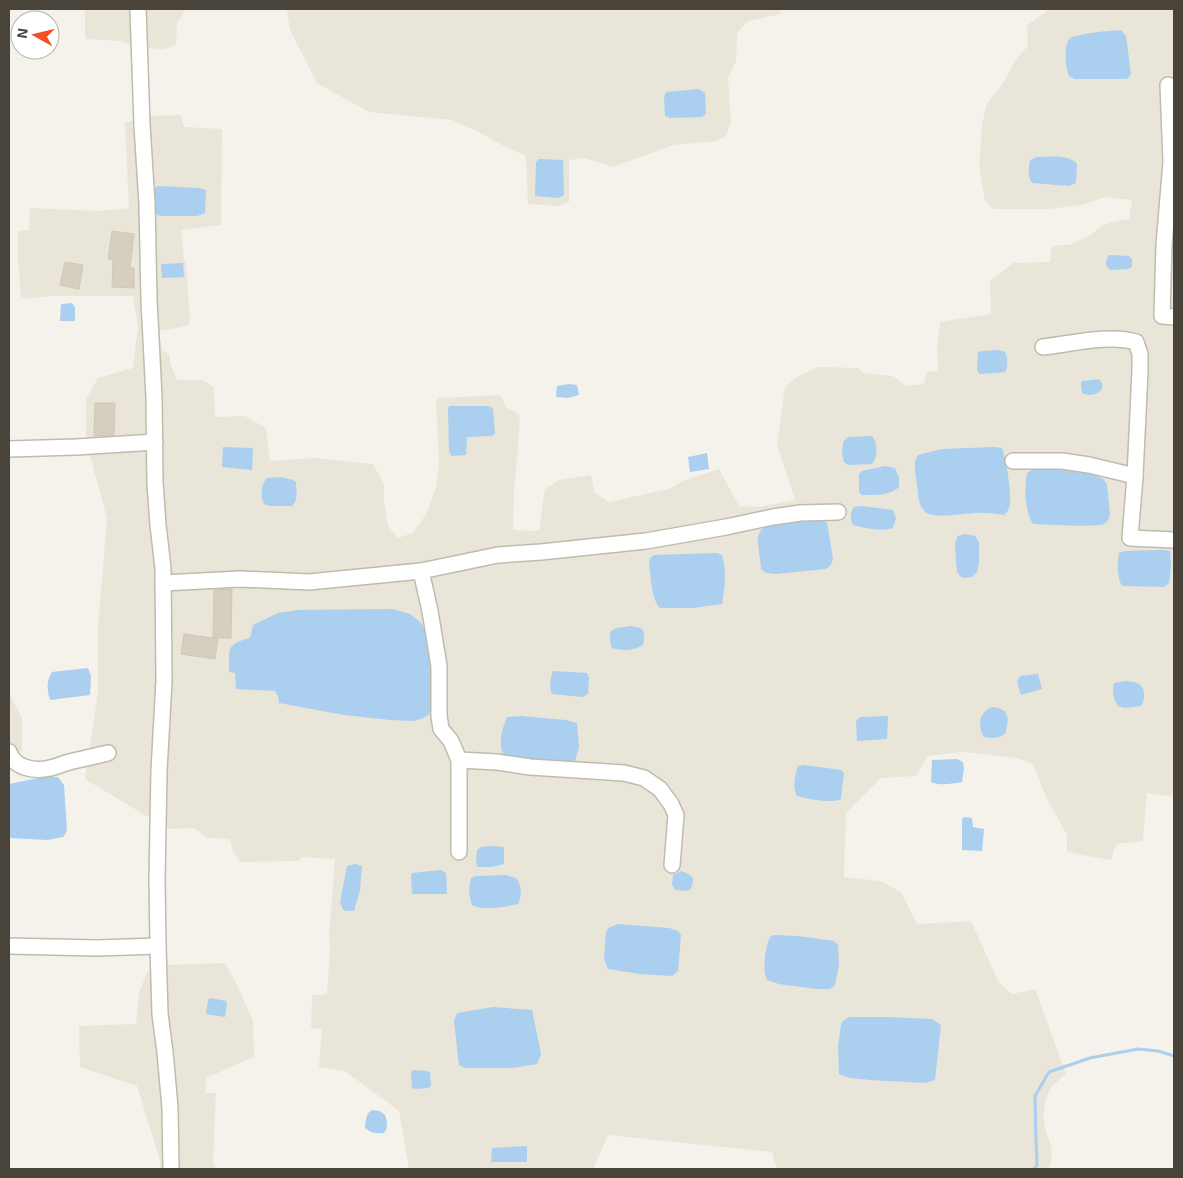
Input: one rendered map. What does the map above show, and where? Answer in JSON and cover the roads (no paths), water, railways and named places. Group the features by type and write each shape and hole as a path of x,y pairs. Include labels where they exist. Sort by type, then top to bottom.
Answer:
{"street":[{"path":"138,9 154,397 155,491 163,568 164,681 157,880 160,1014 170,1108 170,1169"},
{"path":"1168,85 1173,162 1164,245 1162,316 1174,317"},
{"path":"1043,347 1116,339 1136,342 1140,354 1140,371 1130,538 1174,540"},
{"path":"9,449 155,442"},
{"path":"1013,461 1062,461 1090,465 1135,476"},
{"path":"163,583 240,579 309,582 421,570 498,555 646,541 791,514 838,512"},
{"path":"421,570 440,666 439,716 441,728 451,741 459,760 459,852"},
{"path":"9,752 11,758 21,766 40,769 48,769 108,753"},
{"path":"459,760 624,773 644,778 660,789 671,804 676,815 672,865"},
{"path":"9,946 97,948 158,946"}],"water":[{"path":"1121,30 1126,36 1131,74 1127,79 1075,79 1069,76 1066,50 1067,44 1072,37 1095,32"},
{"path":"699,89 705,93 706,114 702,117 670,118 665,116 664,97 666,92"},
{"path":"1037,157 1058,157 1073,161 1077,164 1076,183 1069,186 1032,183 1029,175 1030,160"},
{"path":"539,159 563,160 564,195 559,198 535,196 536,162"},
{"path":"158,186 206,190 205,213 197,216 160,216 156,214 155,188"},
{"path":"1109,255 1129,256 1132,259 1132,267 1110,270 1106,263"},
{"path":"183,263 184,277 162,278 161,264"},
{"path":"72,303 75,307 75,321 60,321 61,304"},
{"path":"999,350 1005,352 1007,357 1005,372 979,374 977,370 978,352"},
{"path":"1099,379 1102,387 1098,393 1090,395 1082,393 1082,381"},
{"path":"577,385 579,395 568,398 556,397 557,386"},
{"path":"449,406 491,407 493,409 495,434 491,436 467,437 466,455 451,456 449,451"},
{"path":"872,436 876,450 872,464 848,465 844,462 842,454 843,442 848,437"},
{"path":"223,447 253,448 252,470 222,467"},
{"path":"1002,448 1008,478 1010,503 1004,515 980,513 937,516 924,511 919,500 915,470 915,462 918,455 942,449"},
{"path":"707,453 709,469 690,472 688,457"},
{"path":"885,466 895,468 899,477 899,487 877,495 862,495 859,492 859,474 862,471"},
{"path":"1052,468 1090,473 1103,479 1107,484 1110,515 1107,522 1102,525 1080,526 1033,524 1028,513 1026,500 1027,473 1032,470"},
{"path":"281,477 296,482 296,501 292,506 270,506 264,504 262,498 263,484 267,478"},
{"path":"862,506 893,510 896,518 893,528 878,530 853,525 851,516 853,509 854,507"},
{"path":"811,519 827,523 833,558 831,565 826,569 776,574 766,573 761,569 758,537 765,527 788,520"},
{"path":"965,534 975,536 979,542 979,564 977,572 972,577 963,578 957,572 955,543 958,536"},
{"path":"1125,551 1170,551 1169,583 1164,587 1122,586 1118,570 1119,553"},
{"path":"717,553 722,555 725,567 725,586 722,604 692,608 660,608 653,593 650,558 654,555"},
{"path":"392,609 410,614 420,622 427,632 431,672 431,706 429,715 413,721 344,715 279,703 275,691 236,689 235,673 229,672 230,649 236,643 250,638 253,625 278,613 298,610"},
{"path":"631,626 643,630 643,645 628,650 612,648 610,640 611,631 616,628"},
{"path":"88,668 91,676 90,695 50,700 48,686 52,672"},
{"path":"553,671 587,673 589,678 588,694 583,697 552,694 550,682"},
{"path":"1038,674 1042,689 1021,695 1017,682 1020,676"},
{"path":"1125,681 1138,683 1142,687 1144,697 1141,706 1125,708 1118,706 1113,694 1114,683"},
{"path":"992,707 1006,712 1008,719 1005,734 987,738 982,733 980,724 984,712"},
{"path":"521,716 566,720 577,723 579,747 575,761 570,763 529,761 505,756 501,742 507,717"},
{"path":"888,716 887,739 857,741 856,721 860,717"},
{"path":"957,759 963,762 962,782 942,784 931,782 932,760"},
{"path":"804,765 841,770 844,773 841,799 826,801 797,796 794,785 796,773 798,766"},
{"path":"43,777 58,777 64,785 67,831 63,837 48,840 9,838 9,784"},
{"path":"964,817 972,818 973,827 984,829 982,851 962,850 962,819"},
{"path":"481,847 504,847 504,864 492,867 477,867 477,850"},
{"path":"355,864 362,866 360,890 354,911 347,911 343,910 340,902 347,866"},
{"path":"441,870 446,873 447,894 412,894 412,873"},
{"path":"681,871 693,878 692,885 688,890 675,889 672,885 673,875"},
{"path":"505,875 516,878 519,884 521,894 518,904 488,908 472,905 469,891 471,878 476,876"},
{"path":"618,924 669,928 678,931 681,935 678,971 672,976 608,969 604,959 606,933 608,928"},
{"path":"774,935 834,941 838,945 839,965 835,985 830,989 816,989 779,984 767,980 764,964 770,937"},
{"path":"210,998 226,1001 225,1017 206,1014"},
{"path":"493,1007 532,1010 541,1054 537,1064 513,1068 465,1068 459,1065 454,1021 457,1013"},
{"path":"849,1017 932,1019 941,1025 935,1080 925,1083 870,1080 850,1078 839,1074 838,1047 841,1024"},
{"path":"412,1070 430,1072 431,1086 428,1088 412,1088"},
{"path":"372,1110 380,1111 385,1115 387,1127 384,1133 374,1133 365,1128 367,1116"},
{"path":"527,1146 527,1162 491,1162 492,1148"}],"waterway":[{"path":"1034,1169 1037,1165 1035,1096 1049,1072 1090,1058 1138,1049 1158,1051 1174,1056"}]}
